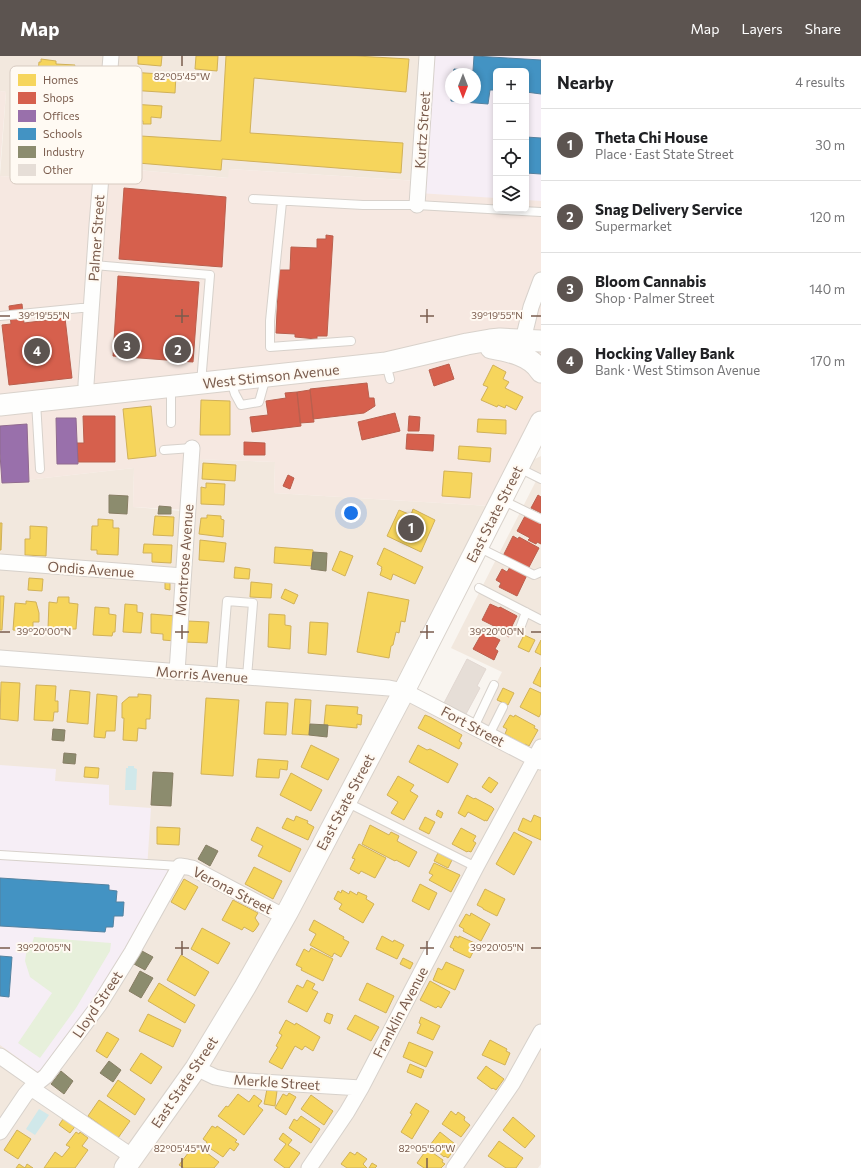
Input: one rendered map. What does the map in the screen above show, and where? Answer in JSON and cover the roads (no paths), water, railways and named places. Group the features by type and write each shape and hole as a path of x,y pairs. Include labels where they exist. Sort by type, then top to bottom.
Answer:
{"main road":[{"name":"West Stimson Avenue","path":"0,405 231,380 388,371 466,344 500,339 532,340"},
{"path":"466,344 500,349 515,353 534,363 541,372"},
{"name":"East State Street","path":"129,1162 196,1068 285,917 404,691 541,422"}],"street":[{"name":"Palmer Street","path":"110,66 111,56"},
{"name":"Kurtz Street","path":"417,205 427,56"},
{"name":"Palmer Street","path":"87,395 91,308 100,184"},
{"path":"532,340 531,307 541,280"},
{"name":"Montrose Avenue","path":"177,672 192,448"},
{"name":"Ondis Avenue","path":"0,562 183,576"},
{"name":"Morris Avenue","path":"0,658 380,687 404,691"},
{"name":"Fort Street","path":"404,691 489,735 539,756"},
{"name":"Franklin Avenue","path":"309,1168 347,1112 476,867 539,756"},
{"name":"Verona Street","path":"180,866 192,868 285,917"},
{"name":"Lloyd Street","path":"0,1132 34,1085 46,1076 99,1005 132,952 180,866"},
{"path":"454,1168 512,1084 541,1032"},
{"path":"0,1056 129,1162"},
{"name":"Merkle Street","path":"196,1068 215,1077 230,1080 360,1088"}],"lane":[{"path":"253,200 363,205 417,205 541,212"},
{"path":"282,202 270,321 270,347 351,341"},
{"path":"94,266 210,275 201,384"},
{"path":"0,316 91,308"},
{"path":"171,386 171,423"},
{"path":"36,401 40,469"},
{"path":"164,450 192,448"},
{"path":"518,467 541,479"},
{"path":"501,500 541,519"},
{"path":"477,547 534,575 541,572"},
{"path":"479,588 541,620"},
{"path":"221,675 227,601 253,603 247,677"},
{"path":"519,631 526,612"},
{"path":"474,727 494,685"},
{"path":"489,735 503,707"},
{"path":"345,801 476,867"},
{"path":"0,855 180,866"}],"water":[{"path":"128,766 134,766 134,768 137,769 136,790 125,790 126,768 128,768"},
{"path":"39,1109 49,1115 35,1135 26,1129"}],"place":[{"name":"Bloom Cannabis","path":"127,346"},
{"name":"Snag Delivery Service","path":"178,350"},
{"name":"Hocking Valley Bank","path":"37,351"},
{"name":"Theta Chi House","path":"411,528"}]}
